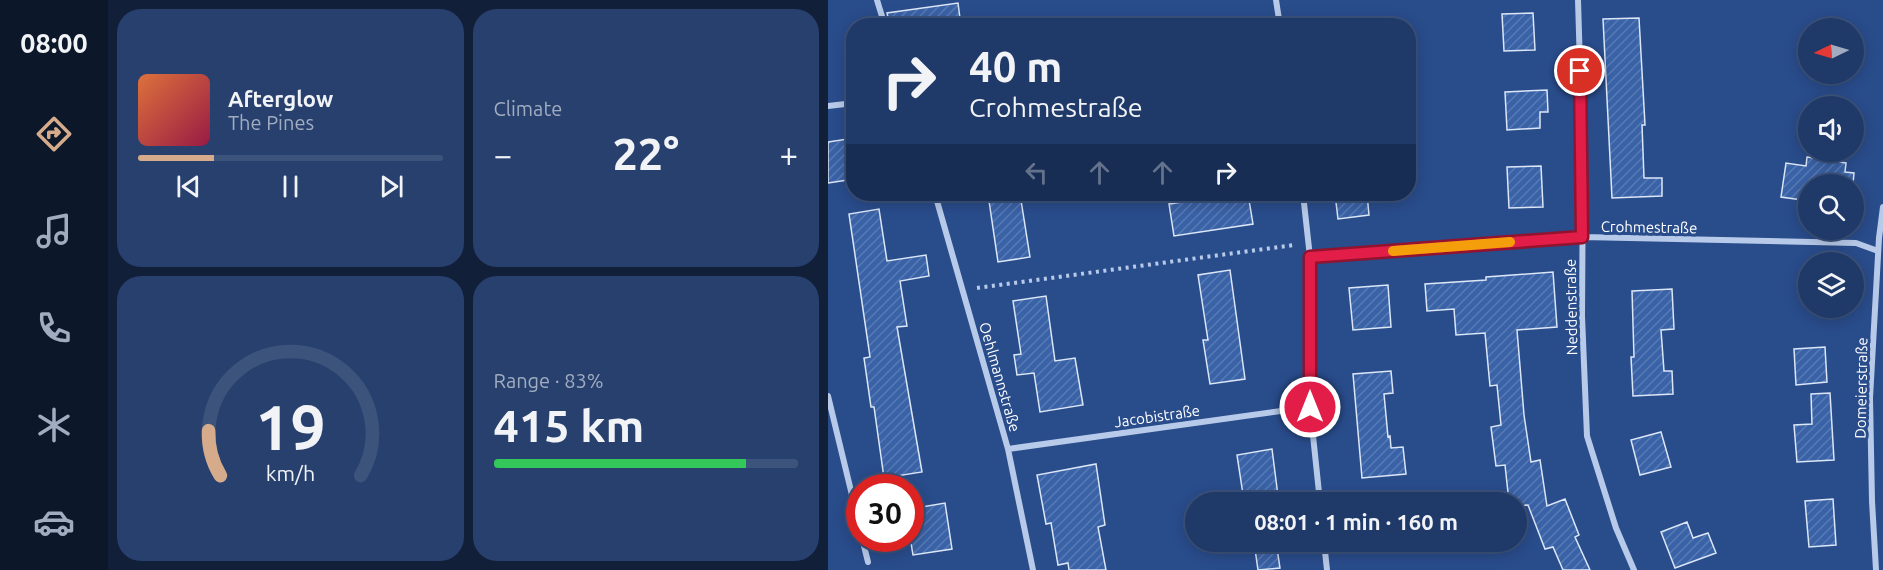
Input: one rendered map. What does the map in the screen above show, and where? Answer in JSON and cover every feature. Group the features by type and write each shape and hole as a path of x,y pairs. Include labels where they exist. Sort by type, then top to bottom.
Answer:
{"street":[{"path":"877,0 883,18"},
{"path":"1276,0 1279,18"},
{"name":"Neddenstraße","path":"1578,0 1583,165 1582,316 1587,436 1616,528 1634,570"},
{"path":"828,106 846,104"},
{"name":"Oehlmannstraße","path":"937,201 1008,449 1033,570"},
{"path":"1304,201 1310,257 1310,407 1319,492"},
{"name":"Domeierstraße","path":"1876,570 1870,398 1878,251 1883,207"},
{"name":"Crohmestraße","path":"1310,257 1582,237 1856,243 1878,251"},
{"path":"828,396 847,474"},
{"name":"Jacobistraße","path":"1008,449 1310,407"},
{"path":"866,552 868,562"},
{"path":"1325,552 1327,570"}],"path":[{"path":"962,290 1309,242"}],"building":[{"path":"958,3 960,18 888,18 887,13"},
{"path":"1533,13 1535,50 1504,51 1502,14"},
{"path":"1639,18 1645,125 1642,125 1644,178 1662,178 1662,196 1612,198 1603,19"},
{"path":"1547,90 1548,112 1540,112 1540,128 1507,130 1505,92"},
{"path":"846,139 846,180 828,183 828,142"},
{"path":"1806,162 1846,163 1845,172 1854,174 1798,174 1798,199 1781,197 1786,163 1806,166"},
{"path":"1541,166 1543,207 1509,208 1507,167"},
{"path":"989,201 1021,201 1030,257 998,262"},
{"path":"1189,201 1249,201 1253,224 1174,236 1169,204"},
{"path":"1336,201 1368,201 1369,215 1338,219"},
{"path":"879,209 887,261 926,255 929,276 900,281 907,326 897,327 922,472 883,474 864,358 870,357 849,214"},
{"path":"1230,270 1245,379 1210,384 1203,340 1208,340 1198,275"},
{"path":"1553,272 1557,327 1517,330 1524,415 1531,462 1540,460 1547,506 1565,499 1579,535 1575,537 1590,570 1563,570 1553,547 1545,549 1527,505 1527,492 1508,492 1505,465 1496,466 1491,427 1501,425 1497,385 1490,386 1485,333 1456,335 1454,309 1427,311 1425,284 1486,280 1486,277"},
{"path":"1388,285 1391,327 1353,330 1349,288"},
{"path":"1672,289 1674,329 1661,330 1664,371 1672,371 1673,394 1633,396 1632,291"},
{"path":"1046,296 1055,361 1075,358 1083,405 1040,412 1034,373 1017,375 1014,355 1021,354 1013,301"},
{"path":"1825,347 1827,382 1796,385 1794,349"},
{"path":"1391,371 1393,393 1384,394 1388,437 1390,436 1391,448 1403,447 1406,474 1362,478 1353,374"},
{"path":"1830,393 1834,460 1797,462 1794,425 1812,424 1811,394"},
{"path":"1661,432 1671,467 1640,475 1631,440"},
{"path":"1272,449 1277,492 1243,492 1237,455"},
{"path":"1096,464 1105,525 1098,527 1106,570 1069,570 1068,563 1058,565 1051,523 1046,524 1037,475"},
{"path":"1833,499 1836,545 1809,547 1805,501"},
{"path":"945,503 952,549 913,555 912,552 924,552 924,507"},
{"path":"1687,522 1693,538 1708,533 1716,553 1675,568 1661,532"},
{"path":"1255,552 1278,552 1280,568 1258,570"}],"slow traffic":[{"path":"1393,251 1510,242"}],"route":[{"path":"1310,407 1310,257 1582,237 1583,165 1580,71"}]}
